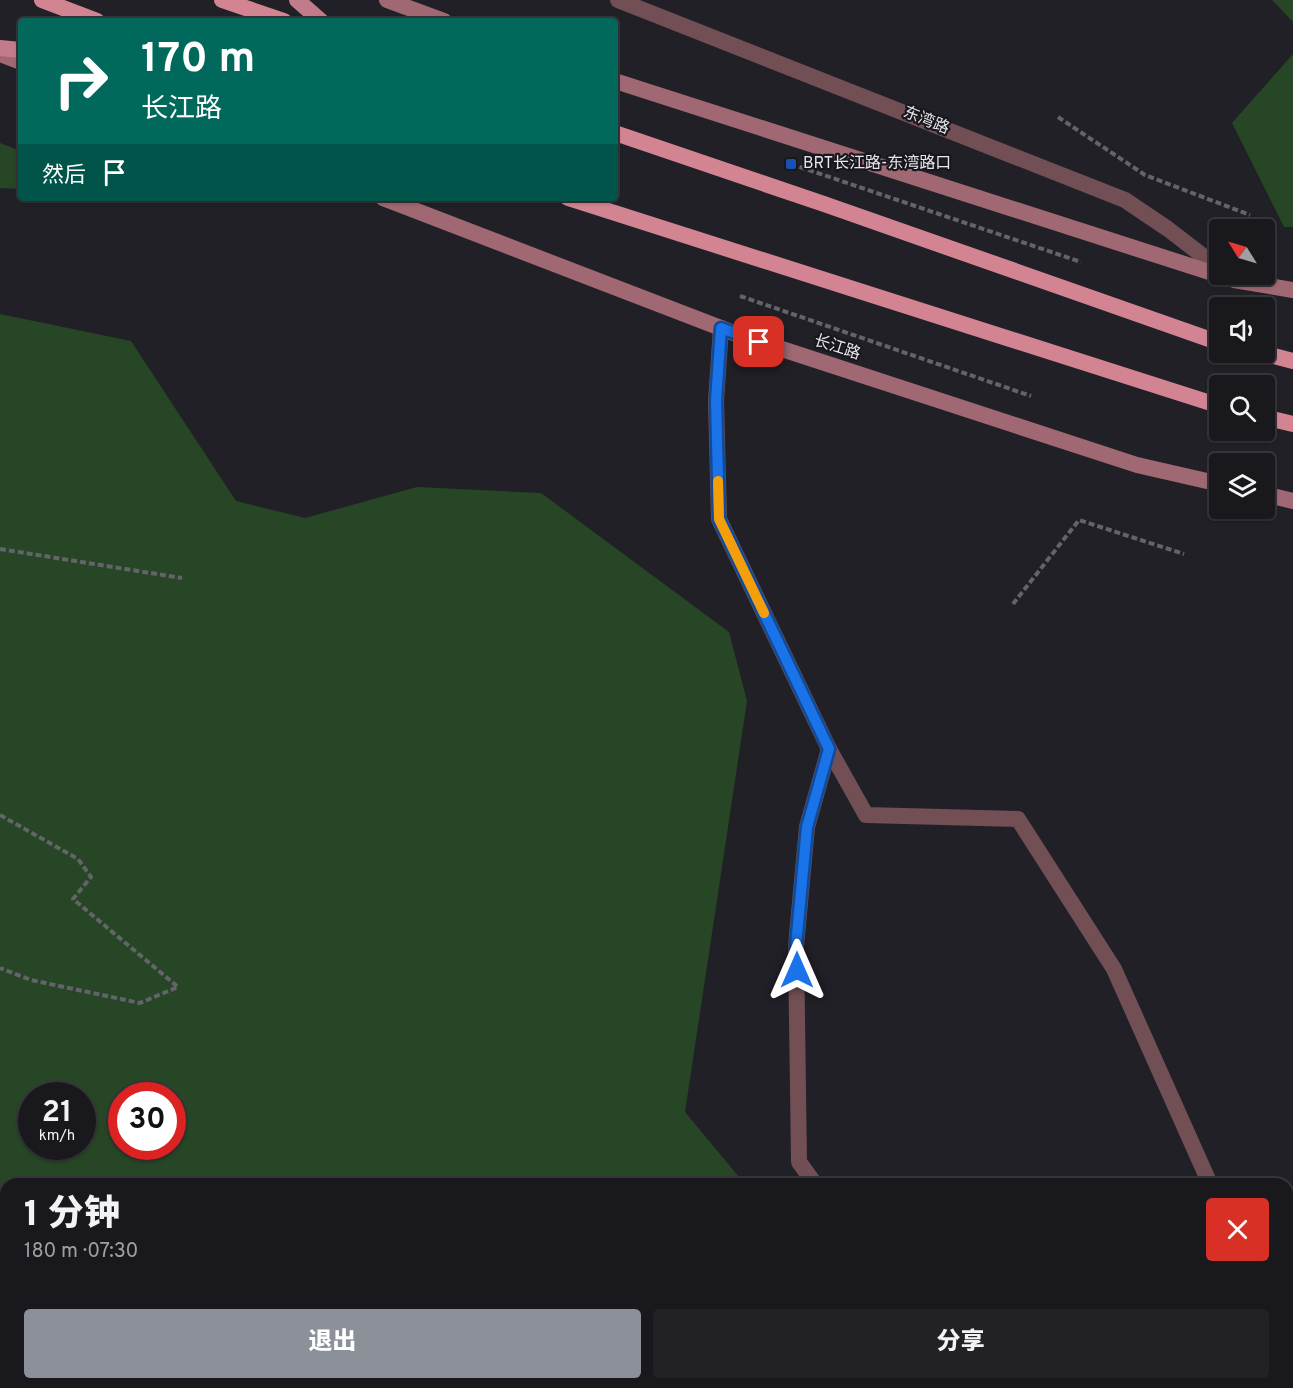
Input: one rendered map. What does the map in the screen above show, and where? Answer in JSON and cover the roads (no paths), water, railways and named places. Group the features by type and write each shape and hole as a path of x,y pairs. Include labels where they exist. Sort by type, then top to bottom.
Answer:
{"highway":[{"path":"42,0 89,18"},
{"path":"222,0 275,18"},
{"path":"618,135 824,204 1209,339"},
{"path":"577,201 1209,402"},
{"path":"1275,356 1293,361"},
{"path":"1275,420 1293,424"}],"main road":[{"path":"297,0 318,18"},
{"path":"387,0 436,18"},
{"path":"0,48 18,50"},
{"path":"0,54 18,61"},
{"path":"618,82 1209,270"},
{"name":"长江路","path":"391,201 750,339 1137,465 1209,481"},
{"path":"1269,285 1293,290"},
{"path":"1275,497 1293,501"}],"street":[{"name":"东湾路","path":"618,0 1125,200 1209,261"},
{"path":"721,328 716,401 719,519 829,749 867,815 1018,819 1114,969 1207,1178"},
{"path":"811,1178 799,1162 796,946 807,827 829,749"}],"place":[{"name":"BRT长江路-东湾路口","path":"791,164"}]}
